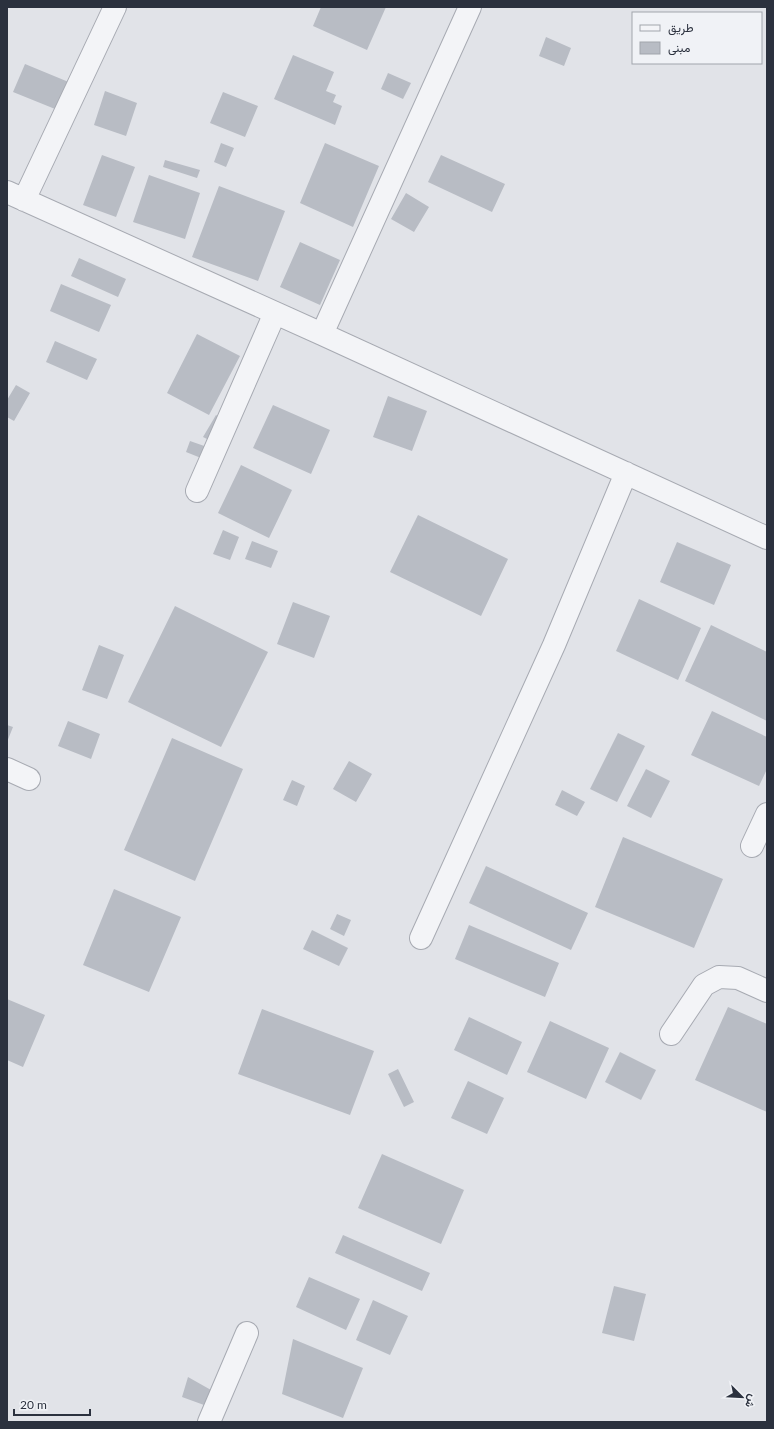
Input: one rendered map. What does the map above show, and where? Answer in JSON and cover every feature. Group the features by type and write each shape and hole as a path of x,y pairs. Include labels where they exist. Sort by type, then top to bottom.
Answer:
{"street":[{"path":"115,7 16,196 275,312 767,538"},
{"path":"322,334 470,7"},
{"path":"197,492 275,312"},
{"path":"421,938 554,645 626,473"},
{"path":"7,769 29,779"},
{"path":"752,846 767,814"},
{"path":"671,1034 704,985 719,977 738,978 767,991"},
{"path":"209,1422 247,1333"}],"building":[{"path":"321,7 386,7 367,50 313,26"},
{"path":"546,37 571,48 564,66 539,56"},
{"path":"293,55 334,72 326,91 336,95 333,102 342,106 335,125 274,99"},
{"path":"25,64 71,83 60,111 13,92"},
{"path":"388,73 411,83 403,99 381,89"},
{"path":"105,91 137,103 126,136 94,125"},
{"path":"223,92 258,106 245,137 210,123"},
{"path":"221,143 234,148 226,167 214,162"},
{"path":"325,143 379,166 353,227 300,203"},
{"path":"102,155 135,167 116,217 83,205"},
{"path":"441,155 505,184 492,212 428,182"},
{"path":"165,160 200,170 197,178 163,167"},
{"path":"149,175 200,193 185,239 133,222"},
{"path":"219,186 285,211 258,281 192,257"},
{"path":"406,193 429,207 414,232 391,219"},
{"path":"300,242 340,260 320,305 280,287"},
{"path":"79,258 126,279 118,297 71,276"},
{"path":"61,284 111,305 99,332 50,311"},
{"path":"197,334 240,356 209,415 167,393"},
{"path":"55,341 97,359 87,380 46,362"},
{"path":"16,385 30,393 14,421 7,417 7,400"},
{"path":"388,396 427,411 412,451 373,437"},
{"path":"273,405 330,430 311,474 253,448"},
{"path":"216,415 224,420 211,441 203,437"},
{"path":"190,441 210,448 206,460 186,452"},
{"path":"241,465 292,490 269,538 218,513"},
{"path":"418,515 508,559 481,616 390,572"},
{"path":"223,530 239,537 230,560 213,554"},
{"path":"252,541 278,551 271,568 245,559"},
{"path":"677,542 731,565 714,605 660,582"},
{"path":"639,599 701,628 678,680 616,651"},
{"path":"293,602 330,616 314,658 277,644"},
{"path":"175,606 268,652 221,747 128,702"},
{"path":"711,625 767,652 767,721 685,681"},
{"path":"99,645 124,655 107,699 82,690"},
{"path":"712,711 767,737 767,769 759,786 691,755"},
{"path":"68,721 100,734 91,759 58,746"},
{"path":"7,725 13,727 7,742"},
{"path":"618,733 645,746 617,802 590,789"},
{"path":"172,738 243,769 195,881 124,850"},
{"path":"349,761 372,774 356,802 333,789"},
{"path":"646,769 670,781 651,818 627,806"},
{"path":"292,780 305,786 297,806 283,800"},
{"path":"562,790 585,802 577,816 555,805"},
{"path":"623,837 723,879 694,948 595,907"},
{"path":"486,866 588,913 571,950 469,903"},
{"path":"114,889 181,917 149,992 83,965"},
{"path":"337,914 351,920 344,936 330,929"},
{"path":"469,925 559,963 545,997 455,959"},
{"path":"312,930 348,948 339,966 303,949"},
{"path":"7,999 45,1015 23,1067 7,1060"},
{"path":"728,1007 767,1024 767,1112 695,1080"},
{"path":"262,1009 374,1051 350,1115 238,1074"},
{"path":"469,1017 522,1042 507,1075 454,1050"},
{"path":"550,1021 609,1048 586,1099 527,1072"},
{"path":"620,1052 656,1070 641,1100 605,1082"},
{"path":"398,1069 414,1102 404,1107 388,1074"},
{"path":"468,1081 504,1098 487,1134 451,1118"},
{"path":"382,1154 464,1190 441,1244 358,1208"},
{"path":"343,1235 430,1273 422,1291 335,1253"},
{"path":"309,1277 360,1299 346,1330 296,1307"},
{"path":"614,1286 646,1294 634,1341 602,1333"},
{"path":"373,1300 408,1316 390,1355 356,1340"},
{"path":"293,1339 363,1368 343,1418 282,1394"},
{"path":"188,1377 211,1390 204,1405 182,1397"}]}
